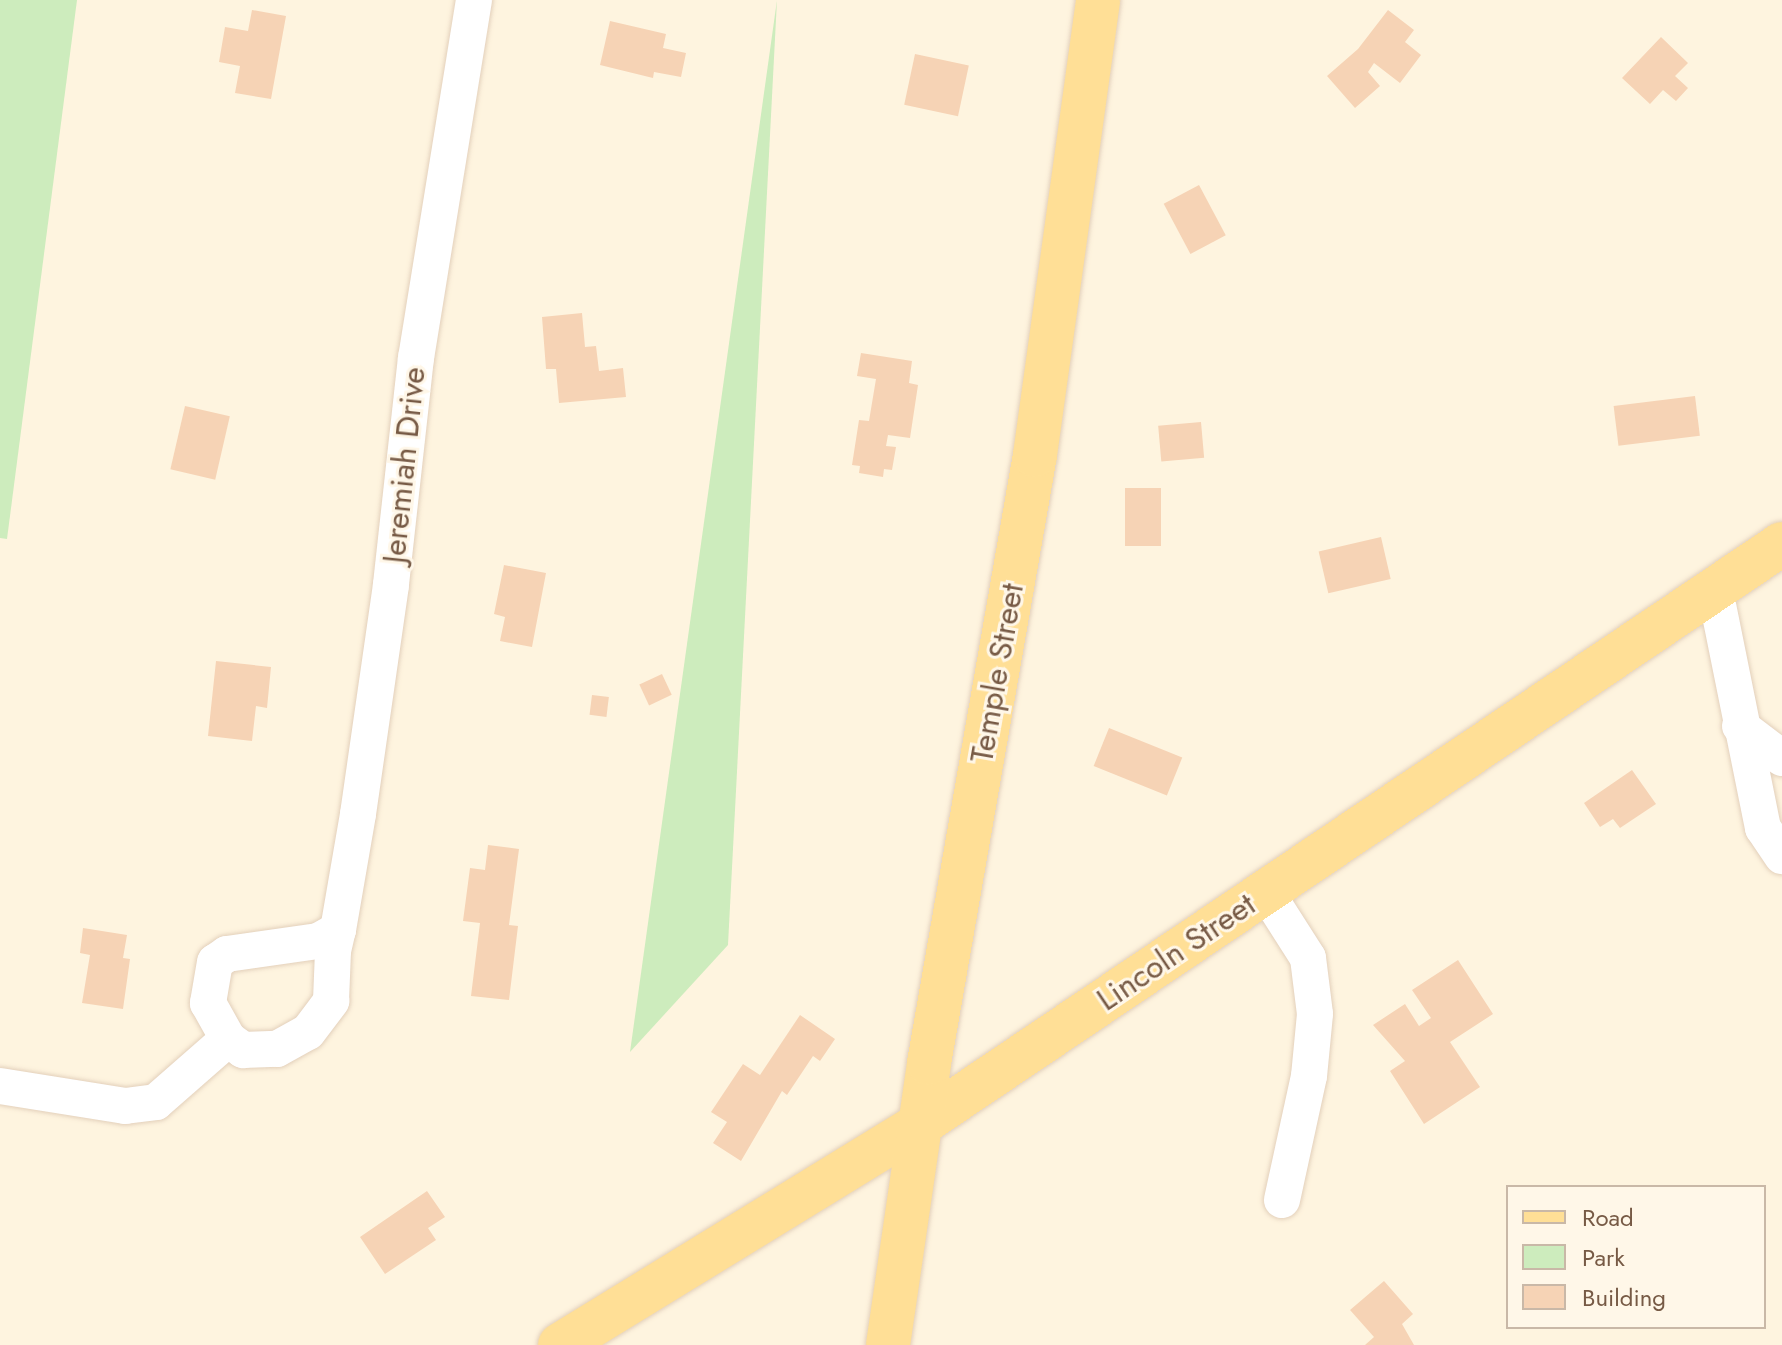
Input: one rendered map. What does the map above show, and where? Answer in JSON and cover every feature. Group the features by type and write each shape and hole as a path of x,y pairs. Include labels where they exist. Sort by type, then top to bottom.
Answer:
{"main road":[{"name":"Temple Street","path":"888,1345 921,1124 1035,455 1098,0"},
{"name":"Lincoln Street","path":"560,1345 921,1124 1782,544"}],"street":[{"name":"Jeremiah Drive","path":"228,1039 243,1050 259,1052 293,1043 308,1032 331,1001 338,930 391,584 416,358 474,0"},
{"path":"1715,590 1763,828 1782,856"},
{"path":"1740,726 1782,758"},
{"path":"1266,892 1308,958 1315,1014 1309,1076 1282,1200"},
{"path":"0,1086 125,1106 156,1102 228,1039 208,1003 215,962 227,954 318,941 338,930"}],"green space":[{"path":"0,0 77,0 7,539 0,538"},
{"path":"777,0 728,945 630,1052 706,508"}],"building":[{"path":"252,10 286,16 271,99 235,93 240,66 219,62 225,27 248,31"},
{"path":"1388,10 1414,30 1405,42 1421,55 1400,83 1374,63 1368,72 1380,86 1355,108 1327,76 1358,49"},
{"path":"610,21 666,34 663,48 686,53 681,77 654,72 653,78 600,65"},
{"path":"1661,37 1688,63 1675,76 1688,88 1676,101 1663,90 1650,104 1622,78"},
{"path":"915,54 969,65 958,116 904,105"},
{"path":"1199,185 1226,235 1190,254 1164,204"},
{"path":"582,313 585,347 596,346 599,371 623,368 626,397 559,403 556,369 546,369 542,317"},
{"path":"861,353 912,361 909,383 918,385 910,438 888,435 886,446 896,447 892,470 884,469 883,477 859,473 860,466 852,465 859,420 869,421 876,379 857,376"},
{"path":"1695,396 1700,436 1618,446 1614,406"},
{"path":"185,406 230,416 215,480 170,469"},
{"path":"1201,422 1204,458 1161,462 1158,426"},
{"path":"1125,488 1161,488 1161,546 1125,546"},
{"path":"1381,537 1391,579 1328,593 1319,551"},
{"path":"504,565 546,573 532,647 500,641 505,617 494,614"},
{"path":"216,661 271,667 267,708 256,706 252,741 208,736"},
{"path":"662,674 672,695 649,705 639,685"},
{"path":"592,695 609,697 606,717 590,715"},
{"path":"1109,728 1182,758 1167,796 1094,766"},
{"path":"1632,770 1656,804 1620,828 1613,819 1600,827 1584,803"},
{"path":"488,845 519,849 509,925 518,926 509,1000 471,996 480,923 463,921 470,868 485,870"},
{"path":"83,928 127,935 123,958 130,959 123,1009 82,1003 90,955 80,953"},
{"path":"1458,960 1493,1014 1450,1042 1480,1087 1424,1124 1390,1071 1405,1061 1373,1025 1405,1004 1419,1026 1431,1018 1412,990"},
{"path":"800,1015 835,1039 820,1061 813,1056 787,1095 782,1091 741,1161 713,1143 727,1122 711,1112 743,1064 760,1075"},
{"path":"427,1191 445,1217 428,1228 436,1240 385,1274 360,1237"},
{"path":"1384,1281 1413,1314 1402,1324 1414,1345 1365,1345 1374,1337 1350,1310"}]}
